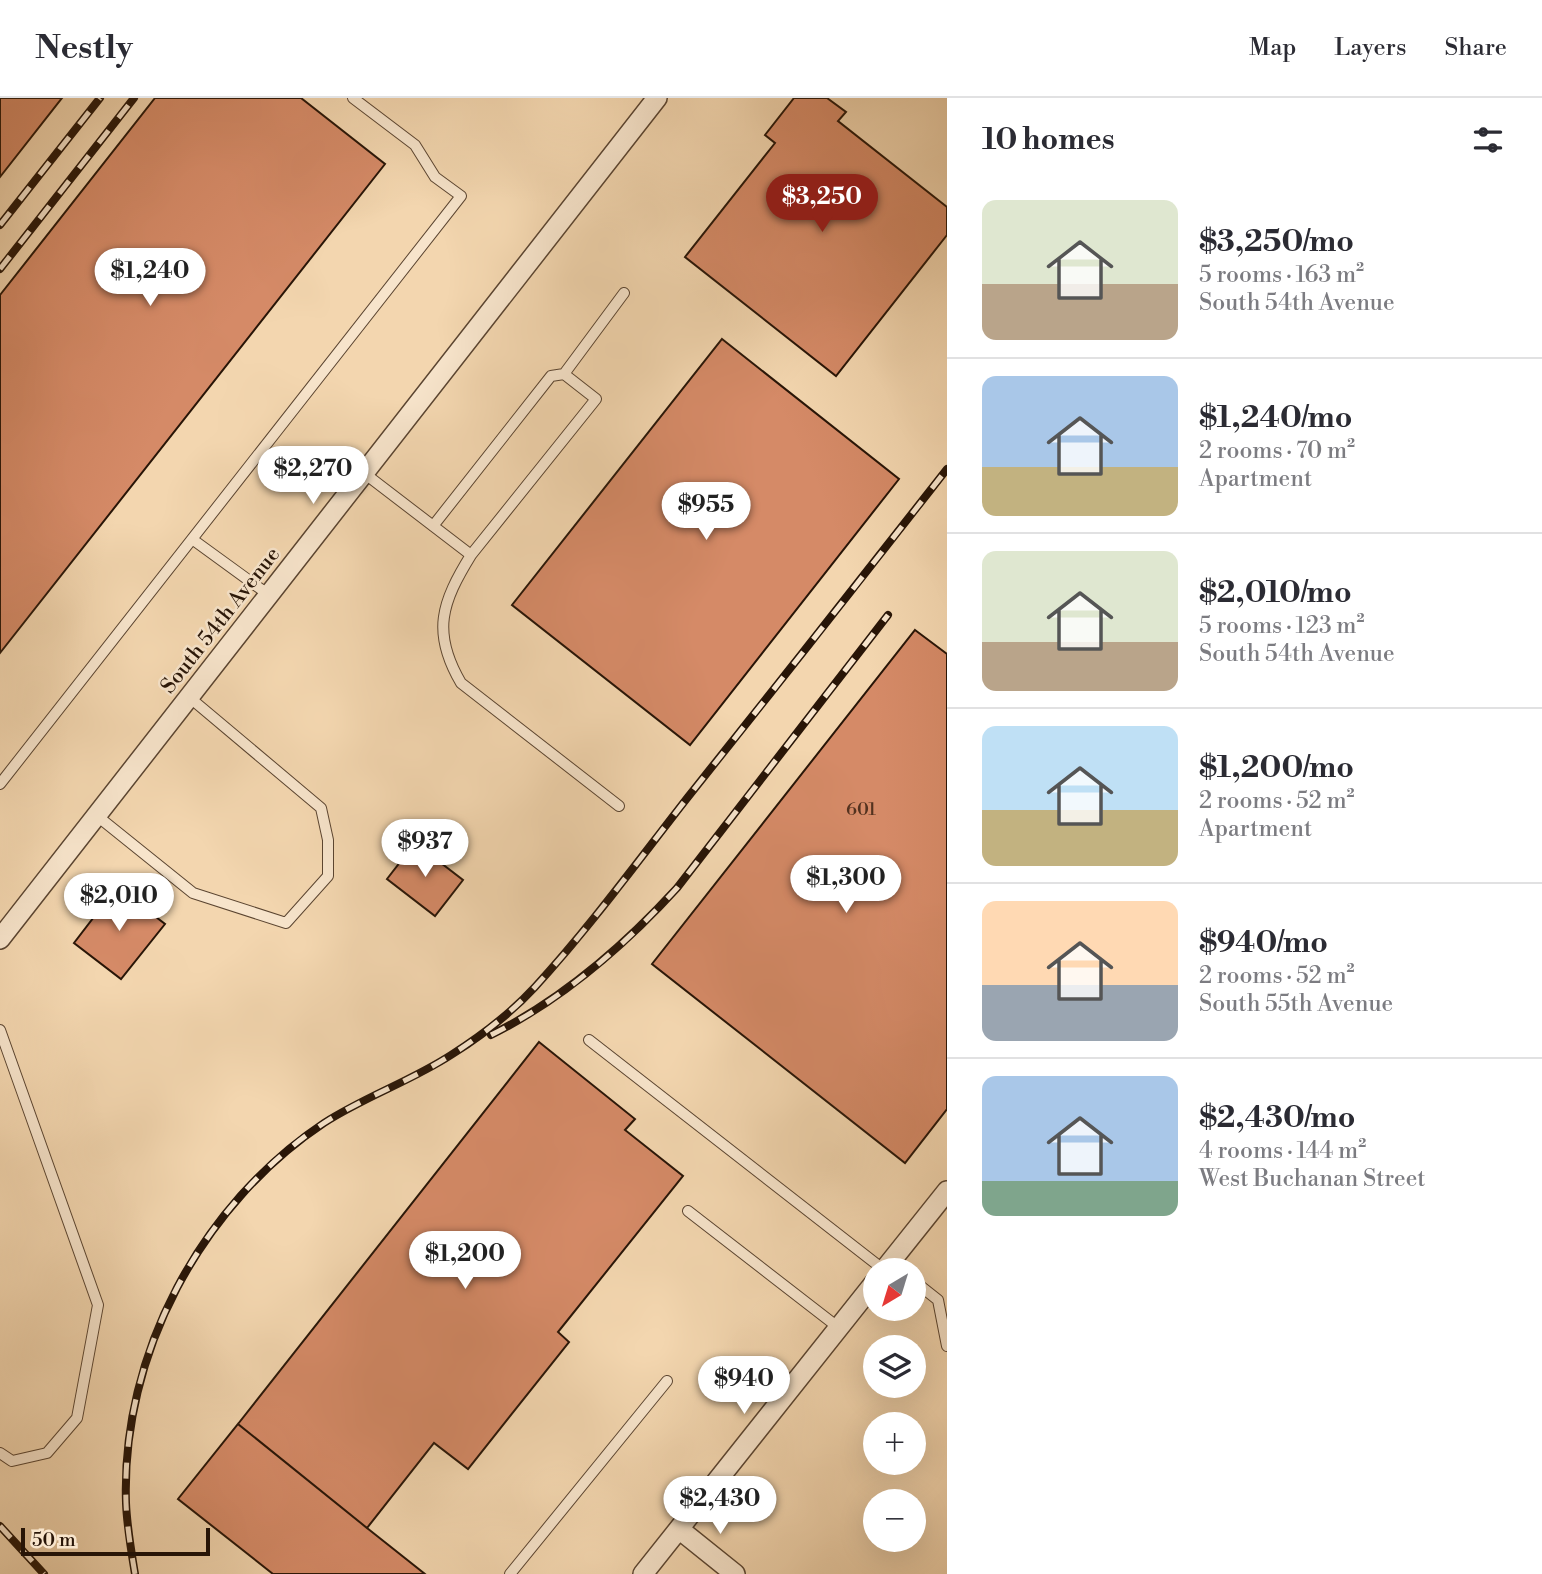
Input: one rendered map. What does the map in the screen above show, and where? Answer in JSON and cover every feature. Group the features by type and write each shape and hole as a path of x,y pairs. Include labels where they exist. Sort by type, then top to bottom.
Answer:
{"street":[{"name":"South 54th Avenue","path":"0,939 657,98"},
{"path":"897,1258 947,1191"},
{"path":"643,1574 863,1297"},
{"path":"679,1529 736,1574"}],"lane":[{"path":"0,784 461,196 435,177 415,145 352,98"},
{"path":"433,526 551,376 564,374 624,293"},
{"path":"564,374 596,399 471,555 453,584 442,621 450,664 461,683 619,806"},
{"path":"364,473 471,555"},
{"path":"192,539 269,594"},
{"path":"96,814 193,893 286,923 328,876 328,840 321,808 189,698"},
{"path":"0,1030 98,1306 77,1418 47,1453 12,1461 0,1453"},
{"path":"589,1040 875,1258"},
{"path":"688,1211 839,1328"},
{"path":"926,1291 938,1300 947,1346"},
{"path":"510,1574 667,1381"}],"building":[{"path":"0,98 62,98 0,177"},
{"path":"155,98 301,98 385,164 0,653 0,295"},
{"path":"794,98 827,98 846,112 838,121 947,207 947,235 836,376 685,257 775,143 765,135"},
{"path":"722,339 899,479 690,745 512,605"},
{"path":"915,630 947,654 947,1109 905,1163 652,964"},
{"path":"415,843 463,880 435,916 387,879"},
{"path":"117,887 165,924 121,979 74,943"},
{"path":"539,1042 635,1119 625,1130 683,1176 558,1332 569,1342 468,1469 434,1443 367,1528 238,1424"},
{"path":"238,1424 425,1574 273,1574 178,1499"}],"railway":[{"path":"0,225 100,98"},
{"path":"0,269 134,98"},
{"path":"135,1574 126,1503 128,1447 138,1392 154,1339 177,1288 206,1240 240,1196 280,1157 324,1123 462,1048 526,997 594,917 947,469"},
{"path":"491,1035 543,1005 591,970 635,931 677,888 888,615"},
{"path":"0,1526 44,1574"}]}
